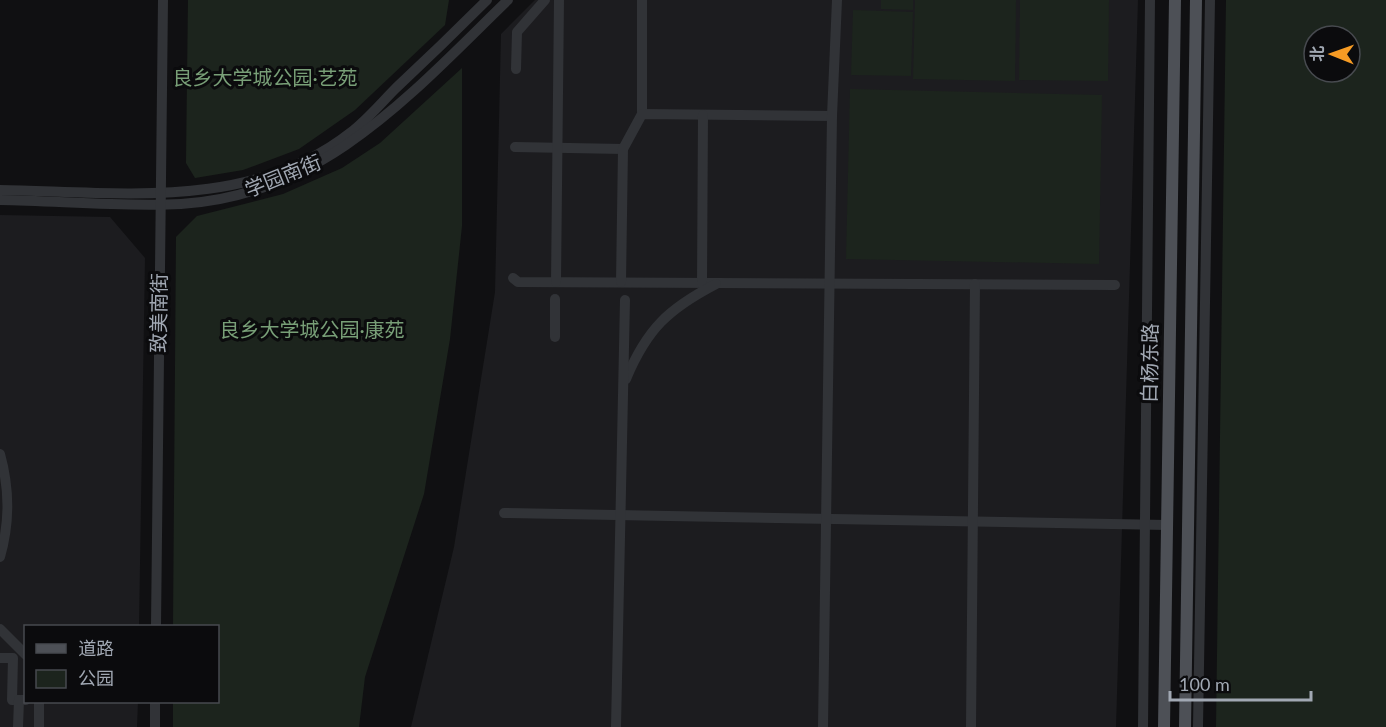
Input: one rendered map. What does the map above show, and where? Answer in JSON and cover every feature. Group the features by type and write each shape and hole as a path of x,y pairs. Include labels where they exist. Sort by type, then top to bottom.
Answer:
{"main road":[{"name":"白杨东路","path":"1164,727 1175,0"},
{"path":"1185,727 1196,0"}],"street":[{"name":"致美南街","path":"156,625 163,0"},
{"name":"学园南街","path":"0,200 161,198 247,183 301,163 350,133 488,0"},
{"name":"学园南街","path":"0,190 161,198 183,204 250,192 318,164 354,142 383,118 508,0"},
{"path":"516,69 517,32 545,0"},
{"path":"556,282 559,0"},
{"path":"621,282 623,149 642,114 642,0"},
{"path":"823,727 832,116 837,0"},
{"path":"1143,727 1150,0"},
{"path":"1198,727 1210,0"},
{"path":"642,114 832,116"},
{"path":"702,283 703,115"},
{"path":"515,147 623,149"},
{"path":"513,278 518,282 1115,285"},
{"path":"624,386 638,352 654,327 678,305 718,283"},
{"path":"971,727 975,284"},
{"path":"555,299 555,337"},
{"path":"616,727 625,300"},
{"path":"0,454 8,495 9,518 0,557"},
{"path":"504,513 1167,525"},
{"path":"0,628 24,653"},
{"path":"0,658 13,658 12,700 22,700 18,727"},
{"path":"39,703 39,727"},
{"path":"155,703 155,727"}],"shaded area":[{"path":"535,0 1138,0 1116,727 411,727 454,547 495,292 501,34"},
{"path":"0,215 110,217 145,258 139,625 24,625 24,703 138,703 137,727 0,727"}],"green space":[{"name":"良乡大学城公园·艺苑","path":"188,0 449,0 445,25 355,110 299,149 243,170 195,178 186,163"},
{"path":"881,0 913,0 913,10 881,9"},
{"path":"915,0 1016,0 1015,81 913,79"},
{"path":"1020,0 1109,0 1108,81 1019,80"},
{"path":"1226,0 1386,0 1386,727 1216,727"},
{"path":"853,10 913,12 911,76 851,75"},
{"name":"良乡大学城公园·康苑","path":"462,68 462,226 450,339 424,494 365,677 359,727 173,727 173,703 219,703 219,625 173,625 176,237 197,216 283,194 342,168 380,143"},
{"path":"850,89 1102,95 1099,264 846,259"}]}
